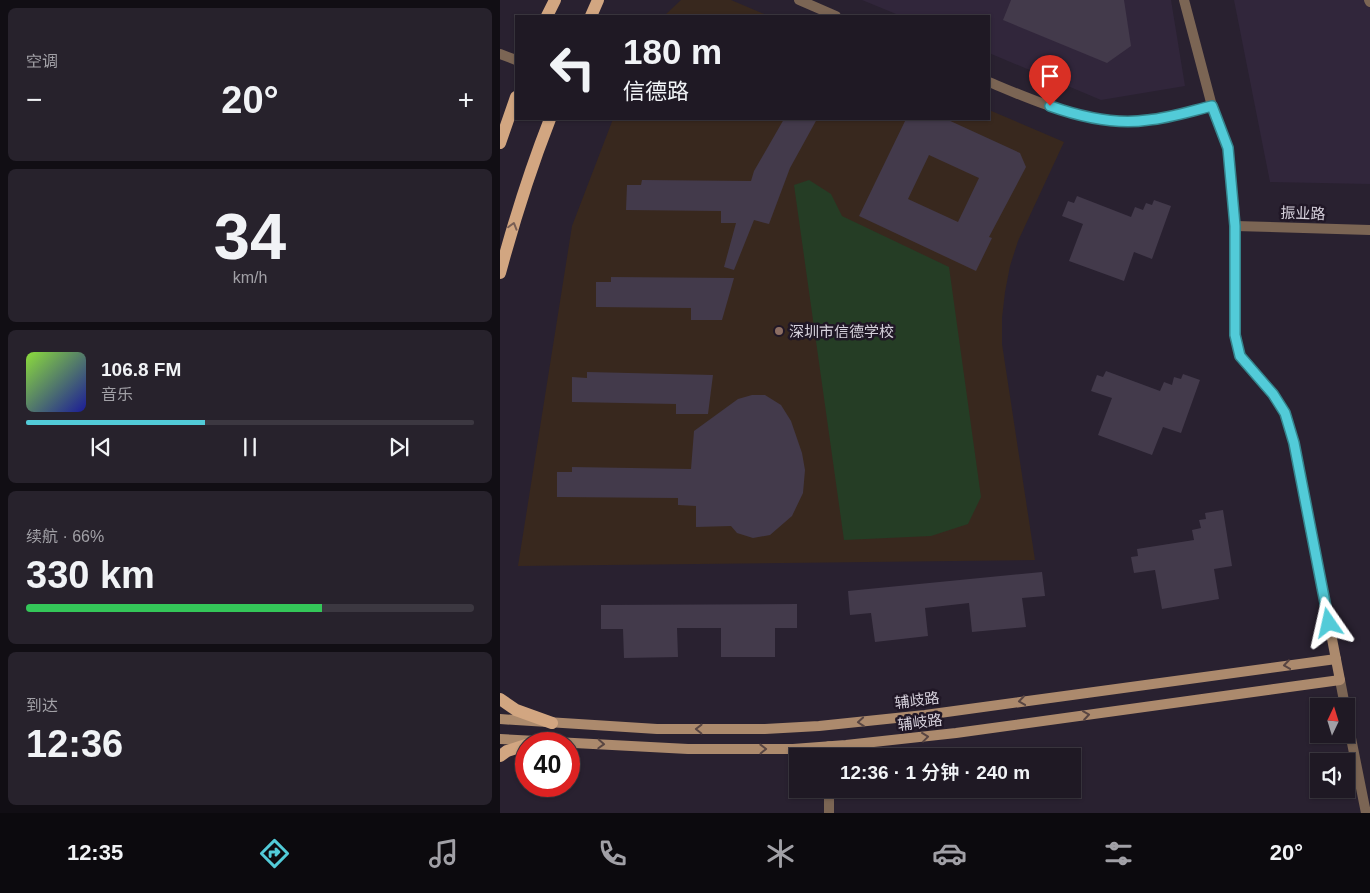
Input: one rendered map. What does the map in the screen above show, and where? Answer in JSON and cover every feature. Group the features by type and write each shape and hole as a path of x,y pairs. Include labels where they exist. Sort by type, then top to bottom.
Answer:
{"main road":[{"path":"547,15 554,0"},
{"path":"591,15 598,0"},
{"path":"500,143 515,100"},
{"path":"500,273 516,215 550,120"},
{"path":"500,699 516,710 552,723"},
{"path":"500,756 515,749"}],"street":[{"path":"798,0 834,15"},
{"path":"1184,0 1212,106 1228,148 1235,226 1235,335 1240,356 1273,394 1285,413 1294,443 1343,698"},
{"path":"500,54 515,60"},
{"path":"990,82 1036,102 1094,119 1148,120 1212,106"},
{"name":"振业路","path":"1235,226 1370,230"},
{"name":"辅歧路","path":"500,719 657,729 710,730 819,726 906,717 1336,659"},
{"name":"辅岐路","path":"850,748 1340,680"},
{"name":"辅岐路","path":"500,739 515,740"},
{"path":"1352,743 1366,813"},
{"name":"辅岐路","path":"580,744 717,750 789,749"},
{"path":"829,798 829,813"}],"shaded area":[{"path":"681,0 731,0 767,15 665,15"},
{"path":"862,0 1171,0 1185,86 1101,100 990,53 990,15 899,15"},
{"path":"1234,0 1370,0 1370,184 1270,182"},
{"name":"深圳市信德学校","path":"990,110 1064,142 1018,241 1010,266 1002,318 1002,344 1035,560 518,566 572,226 613,120 990,120"}],"green space":[{"path":"809,180 831,194 842,216 949,267 981,497 968,524 931,536 844,540 794,185"}],"building":[{"path":"1011,0 1124,0 1131,46 1107,63 1003,20"},
{"path":"783,120 816,120 790,168 769,224 754,220 734,270 724,267 736,223 721,223 721,211 626,210 627,185 641,185 642,180 751,181 754,171"},
{"path":"906,120 948,120 1020,153 1026,167 989,237 992,238 976,271 859,216","holes":["929,155 979,178 958,222 908,199"]},
{"path":"1077,196 1131,217 1135,207 1143,210 1146,203 1152,205 1154,200 1171,206 1152,259 1134,252 1124,281 1069,261 1083,224 1062,216 1068,201 1074,203"},
{"path":"611,277 734,278 722,320 691,320 691,308 596,307 596,282 611,282"},
{"path":"1106,371 1160,391 1164,382 1172,385 1174,377 1181,379 1183,374 1200,380 1181,433 1163,427 1152,455 1098,435 1112,398 1091,391 1097,375 1103,377"},
{"path":"587,372 713,375 708,414 676,414 676,404 572,402 572,377 587,378"},
{"path":"752,395 765,395 781,405 791,421 802,453 805,470 803,493 792,516 770,535 753,538 737,533 731,526 696,527 696,506 678,505 678,498 557,497 557,472 572,472 572,467 691,469 694,431 738,399"},
{"path":"1223,510 1232,566 1214,569 1219,599 1162,609 1155,570 1134,573 1131,557 1138,556 1137,549 1194,540 1192,530 1201,528 1199,520 1206,519 1205,513"},
{"path":"1042,572 1045,596 1022,598 1026,627 972,632 969,603 925,608 928,636 875,642 871,613 850,615 848,591"},
{"path":"797,604 797,628 775,628 775,657 721,657 721,628 677,628 678,657 624,658 623,629 601,629 601,605"}],"place":[{"name":"深圳市信德学校","path":"779,331"}],"route":[{"path":"1050,106 1094,119 1122,121 1148,120 1212,106 1228,148 1235,226 1235,335 1240,356 1273,394 1285,413 1294,443 1329,623"}]}
